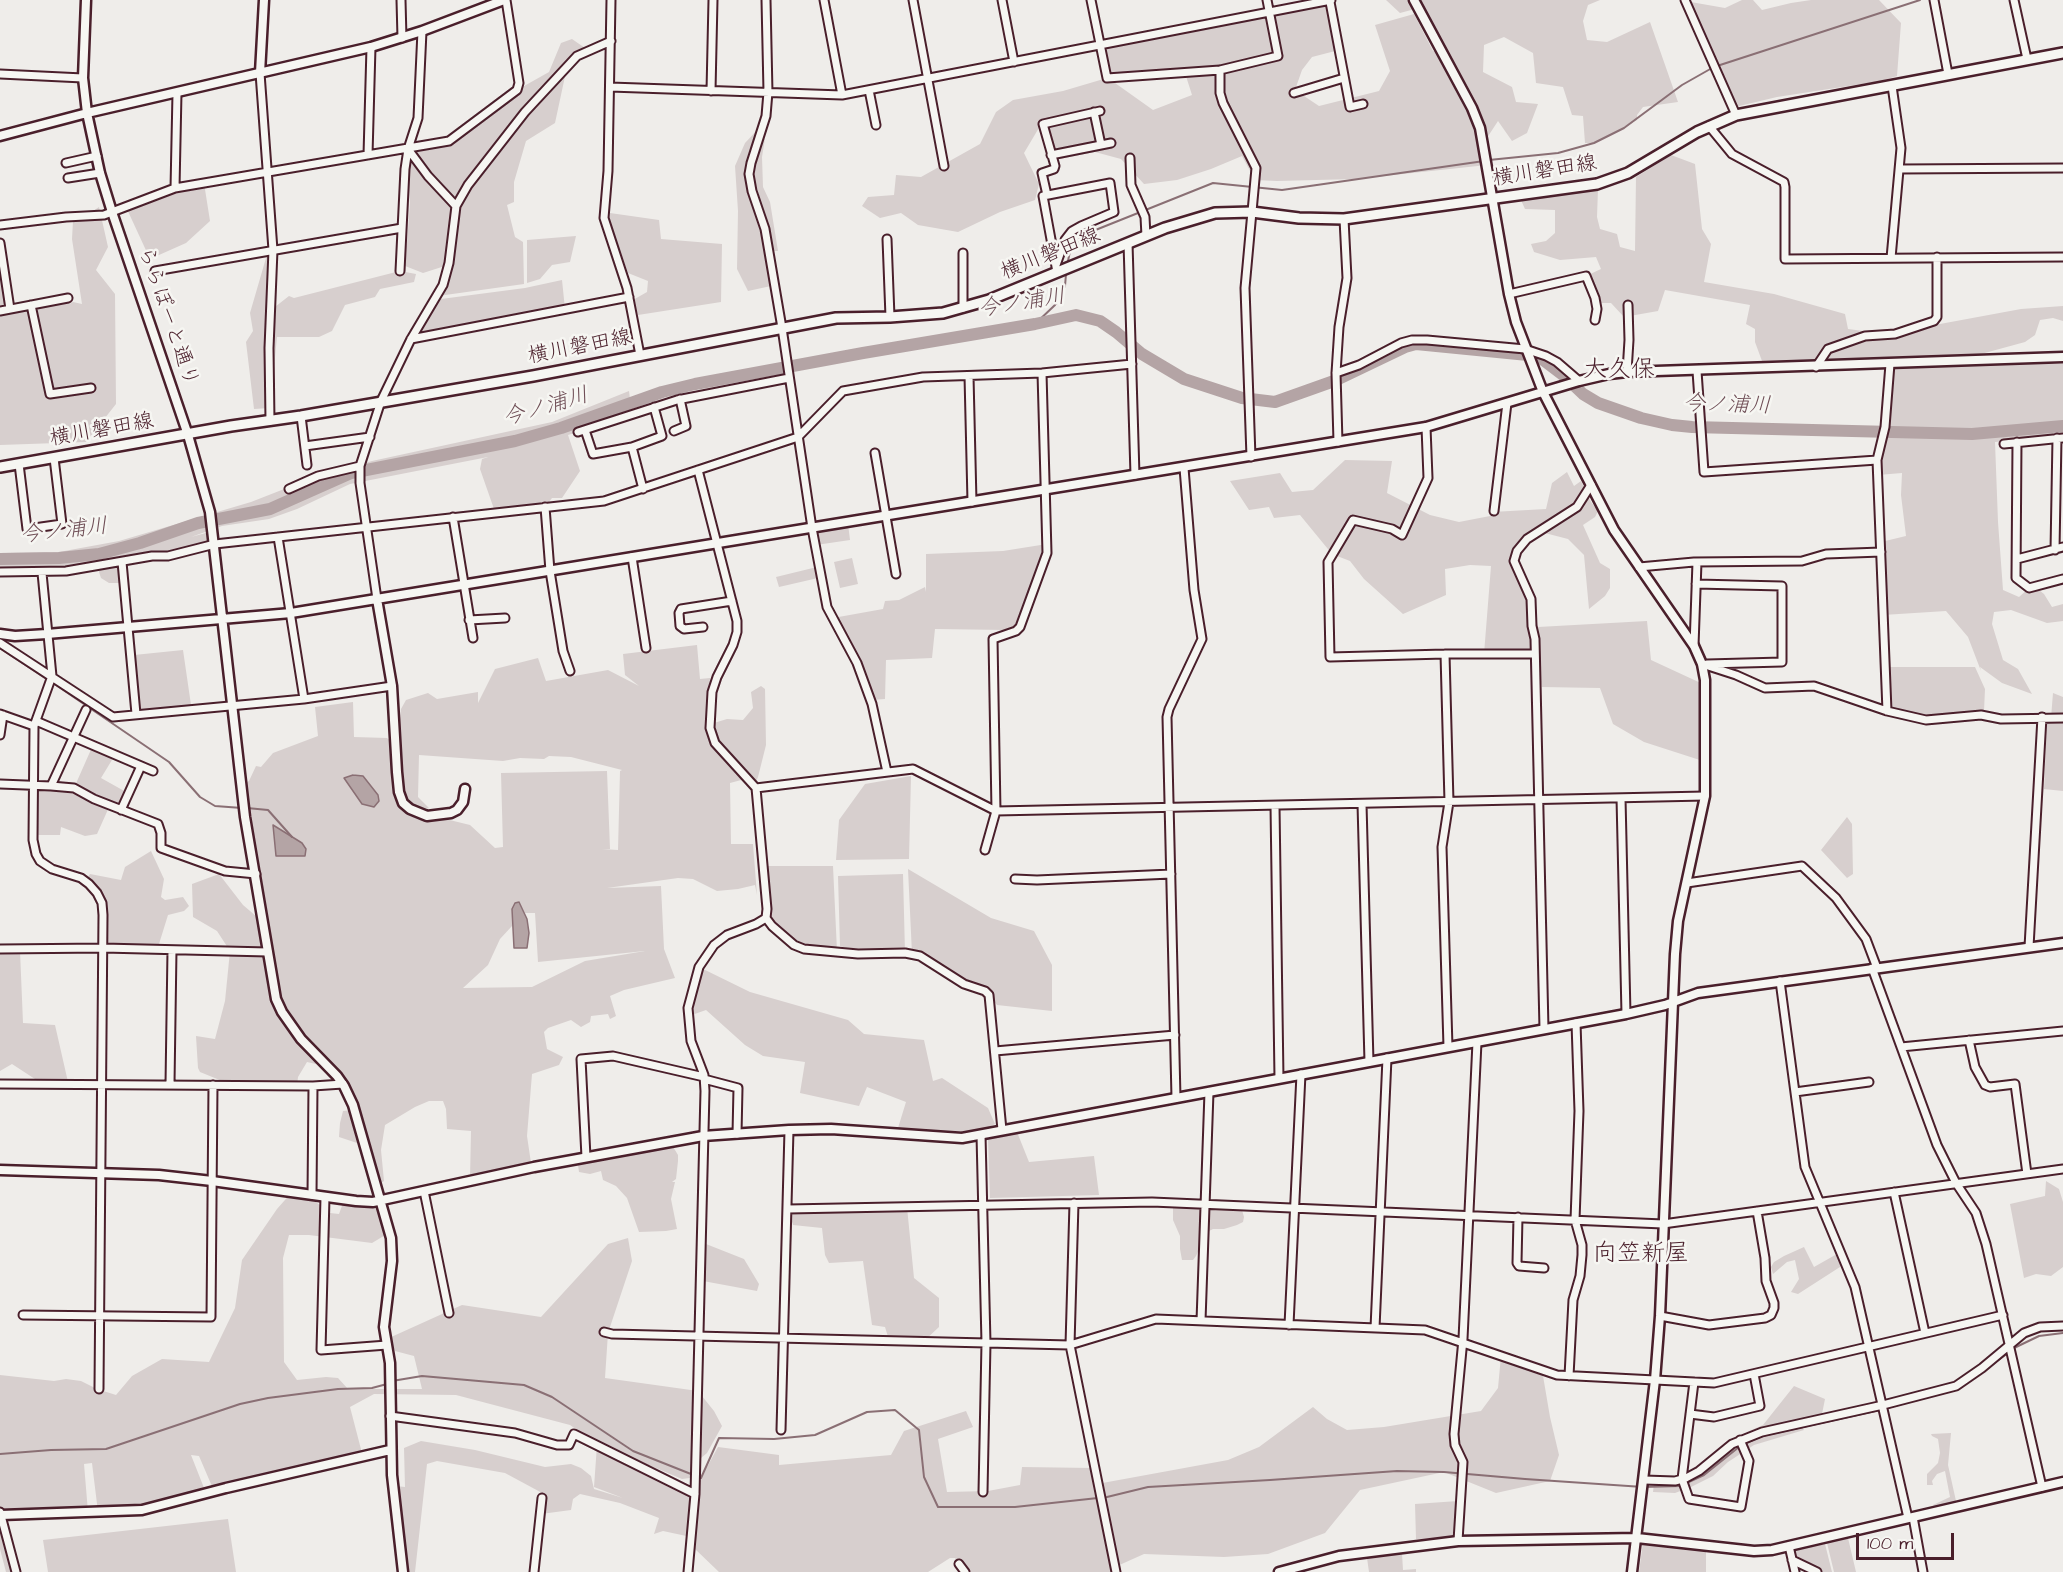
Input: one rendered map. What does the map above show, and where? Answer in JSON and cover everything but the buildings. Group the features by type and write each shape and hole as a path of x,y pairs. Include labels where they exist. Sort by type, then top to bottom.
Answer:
{"main road":[{"name":"横川磐田線","path":"0,467 533,376 836,318 943,313 989,300 1056,268 1189,219 1215,213 1252,212 1299,218 1344,219 1597,184 1628,173 1709,126 1736,115 2063,53"}],"street":[{"path":"86,0 83,78 87,113"},
{"path":"264,0 260,73 273,250 269,348 270,421"},
{"path":"401,0 402,38"},
{"path":"0,136 87,113 371,47 505,0 519,83 517,90 449,141 176,188 104,215 0,225"},
{"path":"611,0 604,224 629,297 640,355"},
{"path":"711,91 713,0"},
{"path":"766,0 768,92 766,116 749,174 752,191 765,229 812,528 827,607 857,663 872,704 887,772"},
{"path":"824,0 842,95"},
{"path":"913,0 944,166"},
{"path":"1002,0 1014,62"},
{"path":"1091,0 1107,78 1220,70 1278,56 1268,0"},
{"path":"1414,0 1472,108 1480,128 1509,294 1525,349 1543,392 1614,530 1694,646 1702,664 1705,680 1706,796 1678,921 1672,1002 1660,1316 1638,1538 1632,1572"},
{"path":"1685,0 1736,115"},
{"path":"1934,0 1948,75"},
{"path":"2014,0 2027,59"},
{"path":"610,87 842,95 1331,1 1350,107 1363,104"},
{"path":"400,271 405,169 408,149 418,118 422,31"},
{"path":"465,789 463,802 457,810 427,816 410,809 403,802 399,792 392,686 366,528 360,466 381,401 411,339 443,285 450,263 456,206 468,185 525,112 577,56 611,41"},
{"path":"368,155 371,47"},
{"path":"1220,70 1220,93 1256,168 1245,288 1251,457"},
{"path":"0,74 83,78"},
{"path":"1294,93 1344,78"},
{"path":"1891,258 1901,148 1892,86"},
{"path":"869,90 876,125"},
{"path":"176,188 177,93"},
{"path":"1047,195 1042,173 1054,170 1055,166 1043,124 1097,111 1101,145"},
{"name":"ららぽーと通り","path":"87,113 100,173 112,212 188,435 210,512 245,817 276,999 300,1039 343,1084 353,1105 382,1201 393,1248 384,1320 390,1363 390,1450 403,1572"},
{"path":"1709,126 1732,154 1784,182 1785,259 2063,257"},
{"path":"1052,155 1111,143"},
{"path":"408,149 428,176 456,206"},
{"path":"66,164 97,156"},
{"path":"1130,159 1131,185 1145,217 1146,236"},
{"path":"1900,169 2063,168"},
{"path":"68,178 100,173"},
{"path":"1110,183 1115,207 1111,214 1081,225 1072,231 1060,250 1056,268 1043,196 1110,183"},
{"path":"1338,442 1336,373 1339,327 1347,278 1344,219"},
{"path":"155,271 402,228"},
{"path":"888,239 890,317"},
{"path":"0,243 10,309"},
{"path":"1128,243 1135,475"},
{"path":"963,253 963,308"},
{"path":"1816,367 1828,349 1864,336 1895,334 1934,321 1937,317 1937,257"},
{"path":"1509,294 1586,276 1595,298 1597,309 1595,320"},
{"path":"411,339 629,297"},
{"path":"0,310 68,298"},
{"path":"32,305 50,394 91,388"},
{"path":"1627,372 1628,305"},
{"path":"1336,373 1359,365 1393,346 1412,340 1427,340 1525,349 1557,362 1578,381"},
{"path":"0,634 15,636 47,634 291,613 1426,427 1578,381 1627,372 2063,357"},
{"path":"0,572 66,571 152,556 168,556 215,544 604,501 798,437 843,391 923,377 1042,373 1132,364"},
{"path":"1887,711 1878,460 1886,428 1890,364"},
{"path":"1697,371 1704,472 1878,460"},
{"path":"985,850 996,811 993,639 1016,631 1020,627 1047,553 1042,373"},
{"path":"969,376 972,502"},
{"path":"654,407 662,436 632,447 592,454 582,431 654,407 680,399 789,377"},
{"path":"674,431 686,426 680,399"},
{"path":"1494,511 1507,403"},
{"path":"302,416 307,465"},
{"path":"1426,427 1428,478 1402,535 1392,529 1353,520 1328,562 1330,657 1536,654"},
{"path":"305,446 370,437"},
{"path":"2004,444 2060,438 2055,550"},
{"path":"2017,442 2016,578 2029,588 2063,579"},
{"path":"632,447 643,489"},
{"path":"875,453 896,574"},
{"path":"19,464 27,529 62,524 54,458"},
{"path":"289,489 318,476 360,466"},
{"path":"1176,1098 1167,717 1168,709 1202,639 1194,590 1184,468"},
{"path":"698,470 737,621 737,632 712,692 710,728 715,743 756,788 766,918 772,927 794,945 804,949 858,954 905,953 920,956 964,984 985,991 991,1000 1002,1130"},
{"path":"1544,1029 1536,654 1531,599 1514,561 1517,551 1527,539 1577,507 1591,485"},
{"path":"545,507 550,571 563,651 570,671"},
{"path":"453,517 472,638"},
{"path":"278,537 304,699"},
{"path":"2017,559 2063,547"},
{"path":"1639,567 1697,562 1802,561 1826,554 1881,552"},
{"path":"632,557 646,648"},
{"path":"122,562 136,714"},
{"path":"1694,646 1697,562"},
{"path":"42,573 52,676 35,724 33,840 40,861 52,869 81,878 89,884 102,903 103,915 99,1389"},
{"path":"1696,584 1782,586 1782,662 1702,664"},
{"path":"703,627 684,628 680,626 681,609 732,601"},
{"path":"469,620 505,618"},
{"path":"0,643 113,717 304,699 392,686"},
{"path":"1445,654 1449,802 1442,847 1448,1047"},
{"path":"1702,664 1736,675 1765,688 1814,686 1887,711 1926,720 1981,715 2001,719 2063,718"},
{"path":"51,786 86,710"},
{"path":"0,735 1,715 73,737 153,771"},
{"path":"2029,947 2042,717"},
{"path":"122,810 141,766"},
{"path":"756,788 913,769 996,811 1706,796"},
{"path":"0,784 74,788 158,824 161,848 225,871 256,874"},
{"path":"1621,798 1626,1014"},
{"path":"1362,804 1369,1062"},
{"path":"1275,806 1280,1078"},
{"path":"1687,883 1802,866 1836,898 1866,939 1901,1047 1937,1145 1956,1183 1976,1213 1986,1244 2042,1487"},
{"path":"1015,879 1171,874"},
{"path":"688,1572 695,1494 704,1078 691,1041 688,1008 699,967 714,945 727,935 766,918"},
{"path":"0,1170 159,1175 356,1201 382,1201 534,1167 703,1136 789,1130 880,1131 962,1138 1626,1014 1698,993 2063,943"},
{"path":"0,949 103,948 268,952"},
{"path":"170,1084 172,950"},
{"path":"1780,981 1805,1167 1855,1287 1923,1572"},
{"path":"1569,1376 1573,1300 1580,1276 1582,1255 1582,1245 1575,1220 1579,1111 1576,1023"},
{"path":"1901,1047 2063,1031"},
{"path":"995,1051 1175,1035"},
{"path":"1969,1040 1975,1067 1985,1085 1990,1087 2015,1084 2027,1174"},
{"path":"1458,1541 1463,1462 1455,1445 1454,1434 1463,1343 1477,1042"},
{"path":"586,1157 581,1059 620,1057 738,1088 737,1134"},
{"path":"1375,1328 1387,1058"},
{"path":"1289,1325 1301,1074"},
{"path":"1795,1092 1869,1082"},
{"path":"0,1084 314,1086 343,1084"},
{"path":"23,1315 211,1317 213,1085"},
{"path":"312,1195 314,1086"},
{"path":"1201,1321 1209,1092"},
{"path":"781,1430 789,1130"},
{"path":"981,1135 986,1343 983,1492"},
{"path":"788,1209 1152,1202 1664,1224 2063,1169"},
{"path":"424,1191 449,1313"},
{"path":"1894,1192 1925,1333"},
{"path":"325,1197 321,1350 387,1345"},
{"path":"1074,1203 1070,1345 1116,1572"},
{"path":"1660,1316 1709,1325 1765,1318 1772,1315 1774,1303 1766,1281 1765,1258 1756,1211"},
{"path":"1518,1217 1517,1263 1520,1266 1544,1268"},
{"path":"604,1332 1070,1345 1156,1319 1425,1330 1557,1375 1714,1383 2003,1315"},
{"path":"1644,1480 1682,1479 1699,1471 1732,1444 1762,1432 1956,1386 2024,1333 2040,1327 2063,1326"},
{"path":"1690,1414 1714,1417 1760,1406 1754,1374"},
{"path":"1694,1382 1682,1479 1689,1499 1741,1507 1749,1461 1740,1440"},
{"path":"390,1416 515,1433 557,1445 569,1446 574,1434 695,1494"},
{"path":"16,1572 0,1514 142,1510 390,1450"},
{"path":"1279,1572 1339,1556 1458,1541 1638,1538 1754,1551 1790,1546 2063,1482"},
{"path":"534,1572 542,1498"},
{"path":"1790,1546 1795,1572"},
{"path":"1792,1560 1817,1572"},
{"path":"959,1564 965,1572"}],"shaded area":[{"path":"1386,0 1410,0 1415,9 1400,13"},
{"path":"1414,0 1600,0 1588,5 1583,21 1587,40 1607,42 1650,22 1678,102 1643,107 1637,115 1637,120 1594,143 1585,143 1583,116 1572,115 1563,87 1536,83 1533,53 1504,37 1484,45 1483,72 1512,87 1516,102 1538,104 1527,133 1512,141 1498,121 1483,144 1487,165 1356,179 1277,181 1255,180 1242,156 1177,180 1144,184 1121,159 1095,152 1059,159 1046,139 1043,121 1024,153 1039,184 1035,200 1000,212 958,232 918,225 901,213 880,218 862,206 868,197 894,195 896,175 921,177 980,144 996,112 1013,100 1063,91 1107,78 1100,46 1330,2 1339,50 1312,57 1302,70 1295,90 1319,106 1379,91 1390,71 1375,25 1414,14 1433,51 1441,52","holes":["1185,73 1192,95 1153,110 1108,78"]},
{"path":"1742,0 1753,0 1762,10 1811,0 1879,0 1901,23 1897,76 1881,81 1777,97 1735,107 1685,1 1725,8"},
{"path":"572,39 585,48 567,67 555,123 526,141 514,182 514,202 507,205 515,237 523,242 524,284 438,296 448,265 423,273 400,264 407,243 410,203 405,145 449,141 517,90 549,72 561,43"},
{"path":"760,127 748,165 748,194 762,230 771,286 748,291 737,269 738,211 735,166 745,143"},
{"path":"765,138 762,157 763,187 770,202 778,251 774,251 752,170 760,145"},
{"path":"1671,155 1695,164 1702,229 1711,244 1704,282 1774,294 1845,314 1848,329 1886,334 2021,309 2063,306 2063,321 2053,318 2040,320 2035,335 2025,342 1981,354 1898,363 2063,364 2063,437 1995,442 2003,590 2019,597 2028,589 2039,590 2052,607 2063,604 2063,621 2047,623 2011,610 1994,612 1992,624 2003,660 2018,669 2032,694 2002,683 1980,667 1981,671 1968,637 1946,611 1883,615 1881,542 1906,536 1901,495 1902,473 1878,475 1877,460 1886,439 1890,364 1762,361 1755,342 1755,329 1746,324 1750,305 1665,290 1658,311 1624,317 1611,303 1595,303 1586,276 1601,269 1596,257 1560,260 1534,252 1531,244 1546,241 1555,233 1555,210 1525,209 1520,198 1598,189 1597,217 1600,229 1617,234 1620,247 1635,251 1636,177"},
{"path":"204,183 210,221 186,243 150,259 126,207"},
{"path":"99,207 108,247 96,270 115,294 116,404 86,442 0,445 0,265 6,309 53,301 72,302 68,305 73,302 82,304 72,239 73,221 78,221"},
{"path":"610,213 659,220 661,239 722,244 721,302 638,315 633,300 647,292 648,281 628,273 608,222"},
{"path":"576,236 570,262 552,265 540,279 527,283 527,240"},
{"path":"273,250 271,310 289,296 294,298 400,271 416,274 414,282 380,289 375,297 345,305 332,331 319,337 277,337 270,408 254,409 246,342 253,331 250,313 266,258"},
{"path":"562,280 565,309 411,339 441,299 525,288"},
{"path":"629,391 632,415 568,435 580,471 562,498 552,498 545,507 500,512 494,509 480,469 482,459 488,457 350,484 297,509 269,519 222,526 191,537 213,531 215,544 122,561 124,583 109,583 101,578 97,566 0,572 0,553 59,552 119,541 251,502 320,475 372,461 552,422"},
{"path":"1345,460 1392,461 1387,493 1430,515 1459,522 1490,516 1492,512 1546,509 1552,483 1567,472 1574,486 1581,481 1598,511 1595,517 1583,525 1600,563 1610,569 1610,588 1605,596 1589,609 1584,555 1568,539 1537,531 1514,561 1531,599 1538,627 1647,621 1651,660 1705,685 1706,762 1644,742 1613,724 1600,688 1542,687 1535,652 1484,654 1491,566 1470,565 1445,569 1446,595 1403,614 1364,579 1350,561 1332,554 1300,515 1274,518 1269,507 1249,510 1230,481 1280,473 1292,492 1313,490"},
{"path":"848,524 850,540 816,545 814,529"},
{"path":"1047,544 1016,626 1006,630 935,629 932,658 886,660 885,699 871,700 833,618 883,609 885,601 899,600 925,587 926,592 926,554 1003,551"},
{"path":"852,558 858,584 840,588 834,562"},
{"path":"817,567 818,578 779,587 776,577"},
{"path":"697,645 700,679 710,678 709,712 713,737 721,747 714,723 727,719 743,720 753,708 751,692 761,686 765,689 766,745 758,777 755,784 731,760 745,779 730,783 731,844 753,844 757,895 755,885 717,891 693,879 678,878 607,888 661,886 664,949 675,978 624,990 610,996 616,1016 610,1019 608,1014 591,1016 590,1022 581,1027 571,1020 548,1028 544,1032 547,1049 563,1057 559,1065 532,1074 527,1136 531,1163 513,1171 470,1179 471,1131 447,1129 446,1109 443,1101 429,1101 385,1125 381,1150 384,1181 379,1184 369,1147 339,1137 343,1111 354,1110 343,1084 329,1067 307,1062 298,1077 297,1086 232,1085 200,1072 196,1036 215,1039 225,1001 230,951 217,931 193,917 192,884 219,874 243,905 270,928 245,783 249,781 256,766 261,767 273,753 318,736 315,707 353,702 354,737 387,738 392,742 399,792 406,799 401,792 398,741 401,709 406,700 428,693 437,699 478,692 478,703 495,669 538,658 546,681 608,670 639,686 625,675 623,654","holes":["419,755 503,761 520,758 544,759 549,756 571,757 622,770 620,771 618,850 602,849 610,849 607,771 501,773 503,847 495,848 470,825 417,812 429,808 418,797","519,902 525,913 535,913 538,962 645,951 585,961 532,987 463,988 488,965 500,939 512,926 512,909"]},
{"path":"183,650 191,705 136,714 134,655"},
{"path":"1885,667 1975,667 1985,689 1984,711 1926,720 1887,711"},
{"path":"2053,693 2063,697 2063,791 2044,789 2047,722 2051,718"},
{"path":"93,745 115,755 101,778 126,792 121,810 110,805 97,834 85,836 61,827 60,835 35,835 33,786 74,788"},
{"path":"353,775 363,776 378,795 379,801 374,807 362,804 344,778"},
{"path":"911,776 909,859 836,860 839,820 865,784"},
{"path":"1847,817 1852,824 1853,874 1847,878 1821,850"},
{"path":"273,825 302,843 306,849 305,856 276,856"},
{"path":"151,851 164,879 161,897 165,900 183,897 189,906 184,911 168,915 159,944 108,944 107,904 102,892 93,881 87,879 90,874 121,880 125,867"},
{"path":"763,866 833,866 837,951 798,950 766,918"},
{"path":"908,869 991,918 1034,931 1052,965 1052,1011 997,1005 989,995 912,954"},
{"path":"903,874 905,953 866,954 840,946 838,876"},
{"path":"519,902 527,919 529,933 527,948 514,948 512,909 515,903"},
{"path":"0,951 20,951 23,1023 55,1025 68,1082 38,1081 12,1064 0,1071"},
{"path":"699,967 750,992 848,1020 864,1034 924,1040 933,1081 942,1078 988,1108 995,1124 968,1137 898,1128 906,1102 867,1087 859,1106 800,1093 805,1062 763,1056 745,1045 706,1010 689,1016"},
{"path":"1017,1132 1029,1162 1094,1156 1099,1195 990,1198 988,1139"},
{"path":"672,1145 678,1155 671,1199 677,1229 639,1232 627,1198 616,1186 603,1180 601,1171 590,1174 579,1172 578,1165"},
{"path":"2046,1181 2059,1189 2063,1202 2063,1267 2051,1276 2036,1274 2024,1278 2010,1204 2045,1196"},
{"path":"292,1192 312,1199 330,1213 339,1214 343,1203 362,1206 382,1201 387,1234 372,1243 309,1235 289,1235 283,1258 284,1362 297,1380 338,1378 348,1389 422,1389 414,1356 395,1351 389,1338 462,1305 541,1317 608,1244 628,1238 632,1261 608,1333 605,1378 698,1391 714,1411 722,1426 690,1478 682,1479 613,1452 695,1494 691,1537 663,1531 654,1534 659,1518 620,1503 580,1494 573,1499 571,1510 541,1514 544,1494 505,1473 437,1461 427,1464 415,1572 407,1572 395,1486 405,1487 404,1448 421,1441 475,1450 545,1467 571,1464 591,1476 594,1489 623,1498 594,1487 597,1445 604,1448 570,1425 456,1395 374,1394 350,1407 363,1457 214,1491 199,1456 191,1455 206,1493 142,1510 98,1512 92,1463 84,1464 88,1512 1,1516 16,1572 6,1572 0,1549 0,1375 54,1381 66,1379 81,1381 116,1395 132,1376 162,1359 209,1362 235,1308 242,1260 277,1209"},
{"path":"1173,1203 1236,1208 1242,1210 1243,1222 1207,1232 1193,1260 1182,1260 1180,1236 1173,1220"},
{"path":"907,1207 914,1278 939,1298 939,1327 924,1341 889,1340 885,1327 872,1325 863,1261 829,1263 825,1255 822,1228 793,1225 788,1209"},
{"path":"706,1244 744,1259 759,1284 757,1291 703,1281"},
{"path":"1804,1247 1814,1267 1837,1254 1841,1261 1840,1267 1798,1294 1791,1292 1799,1279 1795,1260 1787,1262 1773,1274 1771,1267 1774,1262"},
{"path":"1501,1356 1542,1370 1559,1455 1550,1481 1496,1493 1444,1472 1360,1490 1325,1533 1268,1554 1224,1557 1144,1554 1115,1567 1097,1484 1228,1460 1259,1447 1313,1407 1327,1419 1347,1430 1384,1427 1481,1411 1498,1388"},
{"path":"1794,1386 1825,1399 1821,1419 1800,1424 1804,1430 1754,1445 1728,1462 1713,1476 1691,1487 1675,1493 1653,1492 1654,1484 1678,1482 1742,1440 1747,1432 1763,1425"},
{"path":"966,1411 973,1427 938,1439 947,1492 988,1491 1020,1485 1022,1467 1092,1468 1093,1487 1115,1572 967,1572 955,1558 950,1558 928,1572 719,1572 695,1549 701,1478 718,1447 779,1455 779,1465 891,1455 904,1431"},
{"path":"1951,1433 1948,1465 1956,1501 1936,1508 1933,1505 1950,1497 1945,1471 1937,1474 1932,1481 1933,1485 1927,1485 1927,1474 1938,1463 1940,1453 1938,1439 1931,1434"},
{"path":"1458,1501 1458,1538 1416,1539 1415,1504"},
{"path":"228,1519 236,1572 48,1572 43,1540"},
{"path":"1848,1538 1856,1572 1834,1572 1827,1543"},
{"path":"1643,1542 1706,1548 1706,1572 1639,1572"},
{"path":"1825,1544 1832,1572 1817,1572 1792,1560 1790,1550"},
{"path":"1402,1554 1403,1570 1416,1569 1416,1572 1369,1572 1367,1558"}],"waterway":[{"path":"1717,66 1920,0"},
{"path":"1489,160 1558,153 1594,143 1624,128 1682,85 1712,68"},
{"path":"1068,261 1070,251 1083,235 1213,183 1282,190 1484,161"},
{"path":"1035,324 1055,305 1065,286 1066,274"},
{"name":"今ノ浦川","path":"0,559 59,558 99,554 198,523 270,509 351,473 515,441 561,428 662,392 695,384 1076,315 1100,321 1142,354 1184,379 1242,398 1275,402 1334,381 1416,344 1538,356 1583,394 1598,403 1641,418 1672,425 1972,434 2063,426"},
{"path":"0,648 48,680"},
{"path":"53,683 169,762 200,797 215,806 242,808"},
{"path":"247,808 268,810 292,837"},
{"path":"2012,1349 2039,1336 2063,1333"},
{"path":"1986,1369 2008,1353"},
{"path":"1971,1379 1981,1372"},
{"path":"392,1381 422,1376 524,1385 552,1397 633,1451 701,1478 719,1438 774,1439 815,1435 867,1412 895,1410 919,1430 924,1477 938,1507 1015,1507 1107,1497 1148,1487 1397,1471 1444,1472 1643,1487 1680,1486 1704,1475 1739,1447"},
{"path":"0,1454 106,1449 240,1404 268,1398 338,1389 372,1388 387,1384"},
{"path":"1744,1444 1762,1436 1880,1410 1945,1392"}],"district":[{"name":"大久保","path":"1619,371"},
{"name":"向笠新屋","path":"1641,1255"}]}
